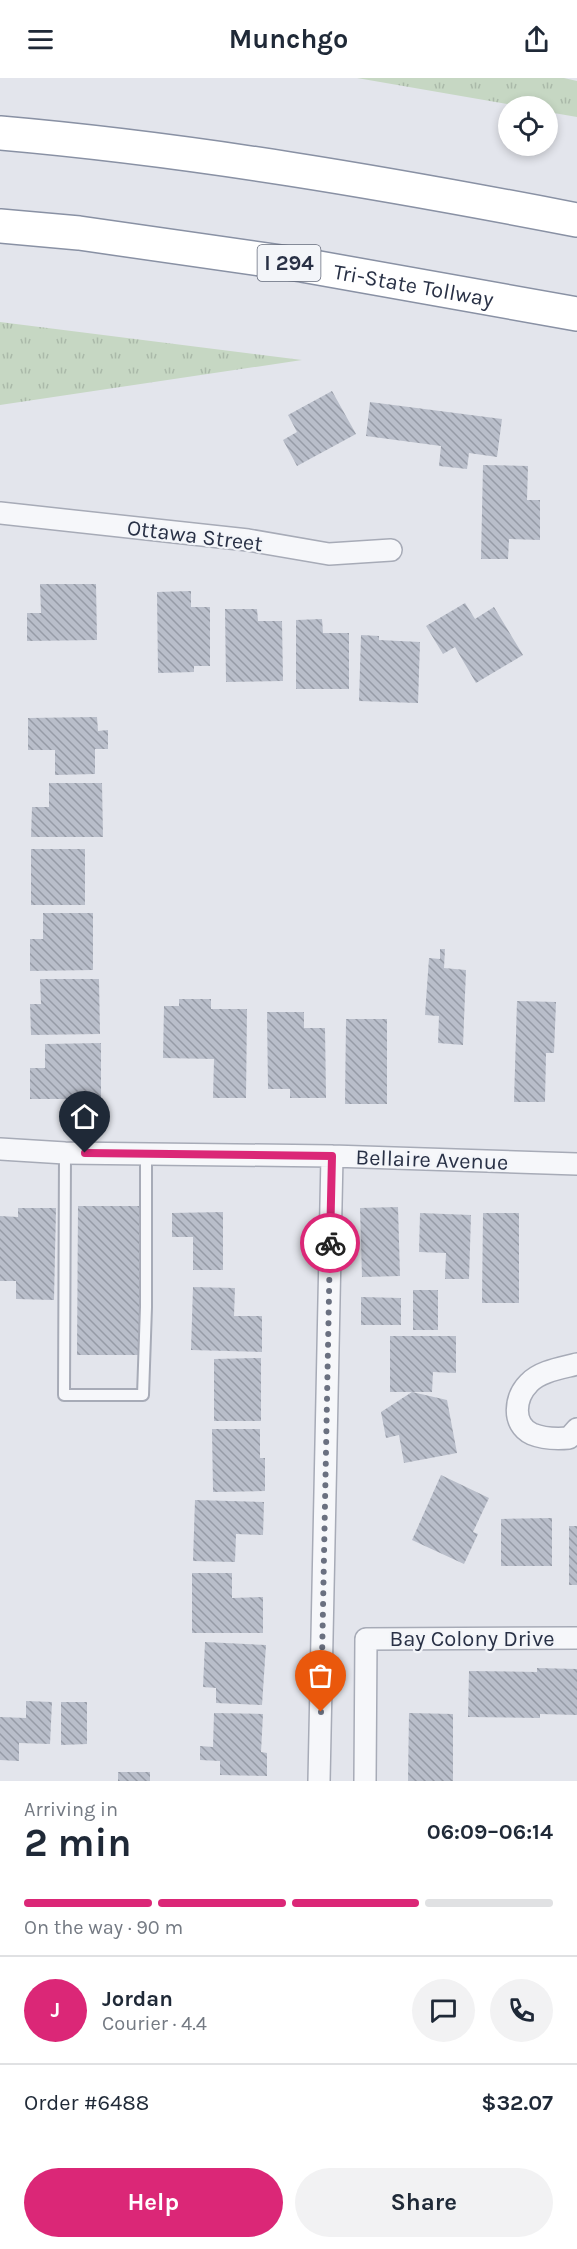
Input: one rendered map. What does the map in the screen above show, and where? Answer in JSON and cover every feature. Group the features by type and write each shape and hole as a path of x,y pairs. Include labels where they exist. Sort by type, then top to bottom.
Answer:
{"highway":[{"path":"0,134 228,158 375,181 577,220"},
{"name":"Tri-State Tollway","path":"0,226 79,233 302,265 577,314"}],"street":[{"name":"Ottawa Street","path":"0,513 248,540 329,554 390,550"},
{"name":"Bellaire Avenue","path":"0,1149 65,1153 332,1156 577,1164"},
{"path":"319,1781 332,1156"},
{"path":"577,1364 548,1372 530,1382 516,1401 518,1419 531,1433 551,1439 569,1438 577,1429"},
{"name":"Bay Colony Drive","path":"365,1781 366,1639 577,1638"}],"lane":[{"path":"65,1153 64,1395 143,1395 146,1307 146,1153"}],"green space":[{"path":"357,78 564,78 577,81 577,117 558,114 558,96 498,96 498,103"},
{"path":"0,322 302,360 0,405"}],"building":[{"path":"332,391 356,434 297,466 283,440 297,432 288,415"},
{"path":"370,402 502,419 497,457 469,453 467,469 439,466 441,446 366,436"},
{"path":"483,465 528,466 527,500 540,500 540,540 509,539 508,559 481,559"},
{"path":"40,584 96,584 97,640 27,641 27,613 41,613"},
{"path":"191,591 191,607 210,607 210,666 194,666 194,672 158,673 157,592"},
{"path":"465,603 475,619 494,607 523,655 476,683 455,647 443,654 426,626"},
{"path":"225,609 257,609 258,621 282,621 283,681 226,682"},
{"path":"322,619 323,633 349,633 349,689 296,689 296,620"},
{"path":"361,635 379,636 379,640 420,642 418,703 359,701"},
{"path":"97,717 98,731 108,730 108,749 95,749 95,774 55,775 55,750 28,750 28,718"},
{"path":"49,783 102,783 103,837 31,837 32,807 49,807"},
{"path":"31,849 85,849 85,905 31,905"},
{"path":"43,913 93,913 93,970 30,971 30,939 43,939"},
{"path":"440,949 445,949 444,968 466,970 463,1045 438,1043 439,1016 425,1015 429,958 440,959"},
{"path":"40,979 99,979 100,1034 31,1035 30,1004 41,1004"},
{"path":"179,999 211,999 211,1009 247,1009 246,1098 213,1098 214,1059 163,1058 164,1006 179,1006"},
{"path":"517,1001 556,1002 554,1053 546,1053 545,1102 514,1102"},
{"path":"267,1012 304,1012 304,1028 325,1028 326,1098 290,1098 290,1089 268,1089"},
{"path":"346,1019 387,1019 387,1104 345,1104"},
{"path":"101,1043 101,1099 30,1099 30,1068 45,1068 45,1044"},
{"path":"78,1206 144,1206 142,1355 77,1355"},
{"path":"398,1207 400,1276 362,1277 360,1208"},
{"path":"18,1208 56,1208 54,1300 16,1299 16,1281 0,1281 0,1216 18,1217"},
{"path":"223,1212 223,1270 193,1270 193,1237 172,1237 172,1213"},
{"path":"420,1213 471,1215 469,1279 445,1279 446,1253 419,1252"},
{"path":"483,1213 519,1213 519,1303 482,1303"},
{"path":"193,1287 235,1288 234,1316 262,1316 262,1352 191,1350"},
{"path":"413,1290 438,1290 438,1330 413,1330"},
{"path":"361,1297 401,1298 401,1325 361,1325"},
{"path":"390,1336 456,1336 456,1373 433,1372 432,1392 390,1392"},
{"path":"261,1358 261,1421 214,1421 214,1359"},
{"path":"412,1392 447,1400 457,1453 404,1463 399,1435 386,1438 381,1412"},
{"path":"212,1429 260,1429 260,1458 265,1458 265,1491 213,1492"},
{"path":"441,1475 489,1498 473,1532 478,1534 464,1564 412,1540"},
{"path":"195,1500 264,1502 263,1535 236,1534 235,1562 193,1561"},
{"path":"552,1518 552,1566 501,1566 501,1519"},
{"path":"569,1526 577,1526 577,1585 569,1585"},
{"path":"192,1573 232,1573 232,1598 263,1597 263,1633 192,1633"},
{"path":"205,1642 266,1645 262,1705 216,1703 216,1688 203,1687"},
{"path":"537,1668 577,1669 577,1715 540,1714 540,1718 468,1717 469,1671 537,1672"},
{"path":"26,1701 52,1702 50,1744 19,1743 19,1761 0,1760 0,1717 26,1718"},
{"path":"61,1702 87,1702 87,1744 61,1745"},
{"path":"214,1713 263,1714 261,1752 267,1753 267,1776 220,1775 220,1761 200,1760 200,1746 213,1747"},
{"path":"409,1713 453,1714 453,1781 408,1781"},
{"path":"118,1772 150,1772 150,1781 118,1781"}],"way so far":[{"path":"321,1712 330,1243"}],"route":[{"path":"85,1153 332,1156 330,1243"}]}
